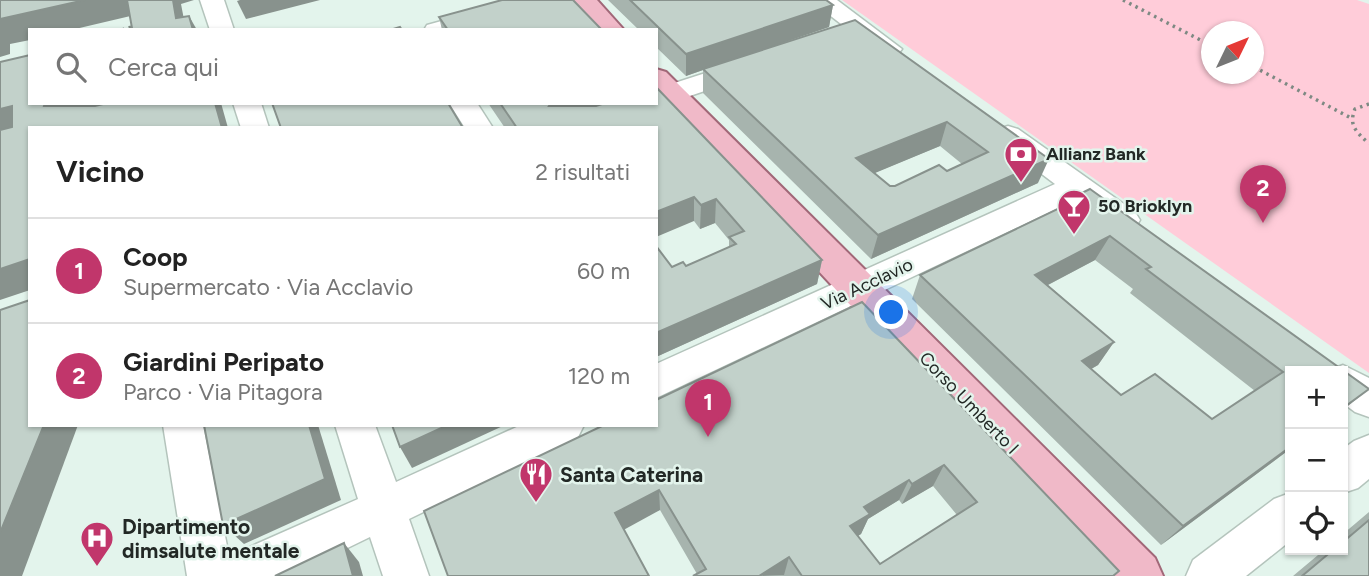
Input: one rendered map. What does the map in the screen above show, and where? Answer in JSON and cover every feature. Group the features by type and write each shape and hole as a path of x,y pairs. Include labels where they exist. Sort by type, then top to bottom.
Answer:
{"main road":[{"path":"582,0 609,28"},
{"name":"Corso Umberto I","path":"658,102 859,288 1137,576"}],"street":[{"path":"212,0 221,28"},
{"path":"443,28 545,0"},
{"path":"822,0 909,63"},
{"path":"830,40 862,29"},
{"path":"658,94 768,61"},
{"path":"248,105 254,126"},
{"path":"464,105 478,126"},
{"path":"988,120 1143,234"},
{"name":"Via Acclavio","path":"658,381 1078,186"},
{"path":"1348,385 1369,400"},
{"path":"183,427 210,576"},
{"path":"356,427 406,576"},
{"path":"239,576 560,427"},
{"path":"1348,470 1369,454"},
{"path":"1209,576 1285,518"}],"path":[{"path":"1123,0 1201,40"},
{"path":"1264,72 1351,118"},
{"path":"1369,104 1355,109 1351,118 1353,128 1369,144"}],"shaded area":[{"path":"842,0 1357,0 1369,4 1369,373"}],"building":[{"path":"0,0 85,0 0,19"},
{"path":"127,0 173,0 176,18 189,16 192,28 132,28"},
{"path":"502,0 573,0 600,28 447,28 439,17"},
{"path":"630,0 826,0 833,5 686,54"},
{"path":"855,20 1049,159 878,235 703,69","holes":["947,122 988,152 947,171 939,165 895,186 890,186 856,158"]},
{"path":"28,55 28,105 216,105 221,126 28,126 28,260 0,269 0,130 12,127 12,106 0,109 0,62"},
{"path":"658,89 822,260 658,332 658,249 672,267 683,262 686,266 736,244 729,237 744,231 716,199 701,205 694,197 658,211 658,126 516,126 501,105 658,105"},
{"path":"273,105 449,105 462,126 280,126"},
{"path":"1090,189 1337,366 1285,366 1285,451 1183,526 920,275 1064,206 1061,203","holes":["1110,236 1151,267 1146,269 1283,372 1212,419 1155,374 1121,395 1082,361 1114,342 1035,275"]},
{"path":"28,301 28,427 43,427 0,533 0,310"},
{"path":"862,302 1119,571 1113,576 802,576 789,557 759,576 693,576 706,569 659,490 615,513 649,576 448,576 424,511 600,427 658,427 658,399","holes":["944,465 977,502 880,564 850,526 870,514 864,507 909,480 912,484"]},
{"path":"1348,374 1369,389 1348,404"},
{"path":"204,427 310,427 325,479 223,525"},
{"path":"393,427 444,427 400,447"},
{"path":"1369,520 1369,576 1302,576 1327,555 1348,555 1348,538"},
{"path":"344,543 353,576 275,576"}],"place":[{"name":"Allianz Bank","path":"1021,184"},
{"name":"Giardini Peripato","path":"1263,223"},
{"name":"50 Brioklyn","path":"1074,236"},
{"name":"Coop","path":"708,437"},
{"name":"Santa Caterina","path":"536,504"},
{"name":"Dipartimento dimsalute mentale","path":"97,568"}]}
